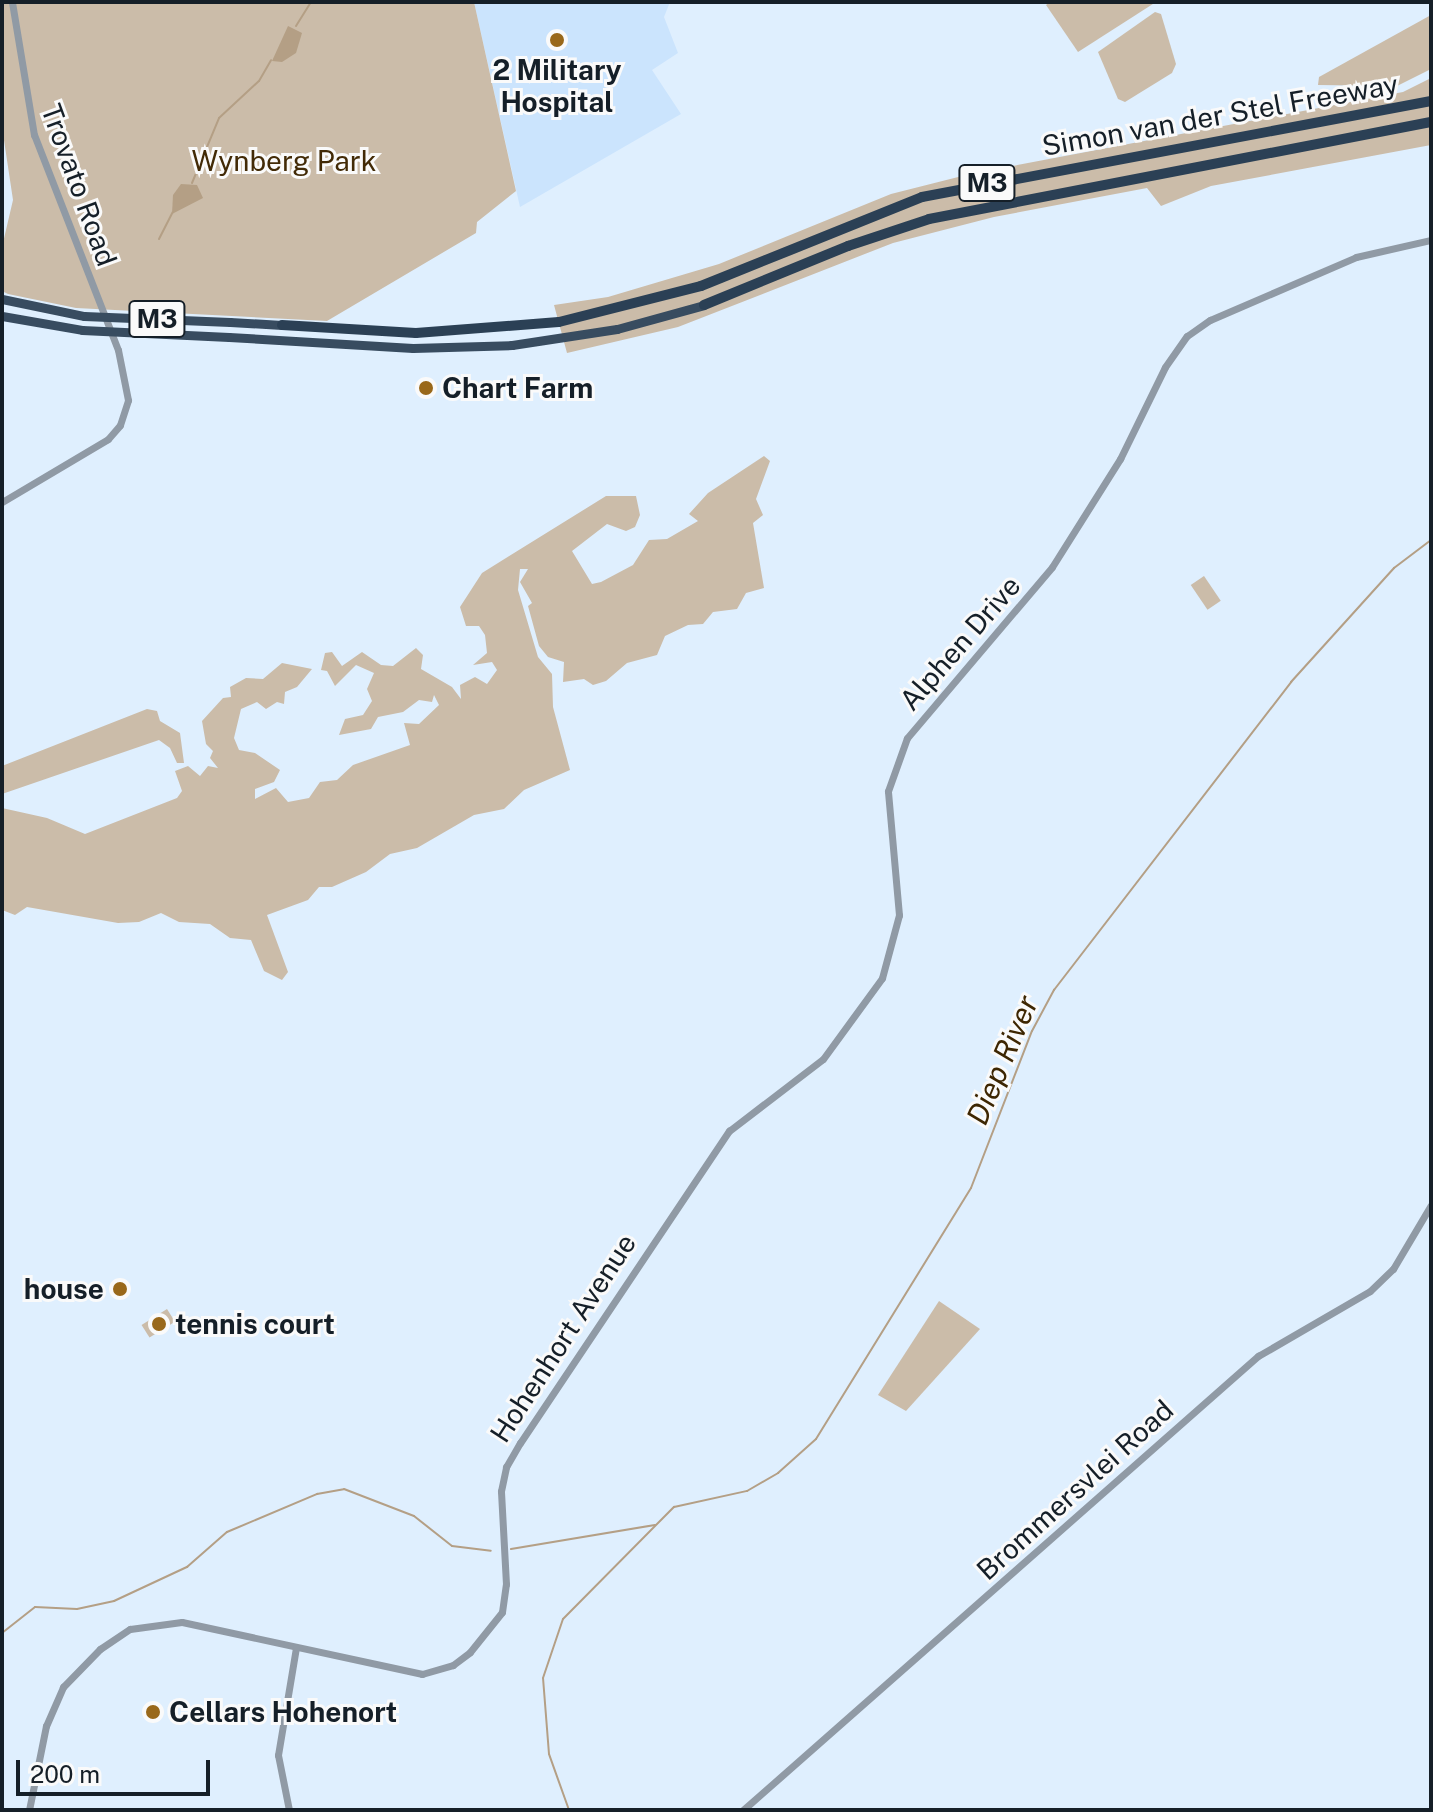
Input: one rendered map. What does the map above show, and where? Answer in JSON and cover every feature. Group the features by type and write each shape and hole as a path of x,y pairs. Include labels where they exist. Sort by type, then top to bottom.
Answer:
{"highway":[{"name":"Simon van der Stel Freeway","path":"2,299 84,316 416,333 559,322 701,286 922,197 1431,101"},
{"name":"Simon van der Stel Freeway","path":"2,316 82,330 413,348 512,345 617,329 704,305 848,246 929,219 1431,122"}],"street":[{"name":"Trovato Road","path":"2,502 115,432 128,393 118,350 34,135 12,2"},
{"name":"Alphen Drive","path":"685,1195 737,1120 809,1072 877,988 898,930 888,791 899,752 1052,567 1120,459 1177,348 1210,320 1356,257 1431,240"},
{"name":"Hohenhort Avenue","path":"29,1810 54,1704 77,1670 119,1634 182,1622 422,1674 453,1665 496,1622 505,1599 500,1508 506,1467 685,1195"},
{"name":"Brommersvlei Road","path":"743,1810 1258,1356 1370,1291 1393,1269 1431,1205"},
{"path":"289,1810 278,1755 296,1648"}],"shaded area":[{"path":"474,2 670,2 664,17 678,53 652,70 681,114 520,207"},
{"path":"288,26 302,33 296,53 282,62 272,61"},
{"path":"181,184 197,185 203,198 172,214 173,195"}],"green space":[{"name":"Wynberg Park","path":"2,2 474,2 516,191 477,222 476,233 327,321 76,308 8,294 2,291 2,247 13,200 2,127"},
{"path":"1050,2 1156,2 1078,52 1046,5"},
{"path":"1155,12 1161,14 1176,64 1172,73 1125,102 1118,99 1098,52"},
{"path":"1431,15 1431,69 1397,86 1318,85 1319,77"},
{"path":"1431,78 1431,145 1211,186 1161,206 1147,188 994,217 893,243 678,327 567,353 554,305 608,297 719,264 891,194 970,174 1403,92"},
{"path":"764,456 770,461 756,499 763,515 753,523 764,588 746,593 737,609 713,612 703,624 688,625 665,636 657,655 627,663 606,681 593,685 584,679 563,682 564,662 548,657 539,646 528,606 532,603 520,582 528,569 520,569 518,590 538,657 552,674 553,707 570,770 524,790 504,809 474,815 417,848 390,854 366,872 332,887 319,887 308,900 267,915 288,972 282,980 264,971 251,940 230,938 210,924 179,922 161,913 139,922 118,923 27,907 15,915 2,910 2,808 47,818 85,834 177,798 182,791 175,771 188,766 200,776 208,766 218,768 210,758 213,751 206,744 202,721 223,698 231,697 230,687 246,678 263,679 282,663 312,669 297,687 285,692 284,704 277,702 266,709 257,702 241,709 234,738 239,750 255,753 280,770 274,782 255,789 255,799 276,788 288,802 309,798 320,782 337,780 353,765 410,745 404,723 419,724 439,705 434,695 432,702 419,700 403,712 378,717 371,729 339,735 345,719 363,715 372,701 367,689 374,673 356,665 335,686 327,671 321,670 325,653 332,652 342,666 362,652 381,665 393,666 416,648 423,655 421,669 452,687 461,699 460,685 475,677 487,684 497,670 492,662 473,665 487,653 485,635 479,626 466,626 460,607 482,573 606,496 636,496 640,515 635,527 626,531 607,524 572,551 592,584 601,582 633,565 649,540 667,539 698,521 689,514 708,493"},
{"path":"1204,576 1221,601 1208,610 1191,585"},
{"path":"147,709 157,711 160,721 180,733 184,763 177,763 170,748 159,740 2,794 2,766"},
{"path":"939,1301 980,1329 906,1411 878,1395"},
{"name":"tennis court","path":"167,1309 175,1322 150,1338 142,1325"}],"waterway":[{"path":"296,26 311,2"},
{"path":"192,183 219,118 259,81 271,60"},
{"path":"159,239 173,212"},
{"name":"Diep River","path":"569,1810 549,1754 543,1678 563,1619 674,1507 747,1491 778,1473 816,1439 971,1188 1032,1031 1054,990 1291,682 1394,568 1431,540"},
{"path":"2,1633 35,1607 77,1609 114,1601 187,1567 227,1532 317,1494 344,1489 414,1516 452,1546 491,1551"},
{"path":"511,1549 655,1525"}],"place":[{"name":"2 Military Hospital","path":"557,40"},
{"name":"Chart Farm","path":"426,388"},
{"name":"house","path":"120,1289"},
{"name":"tennis court","path":"159,1324"},
{"name":"Cellars Hohenort","path":"153,1712"}]}
